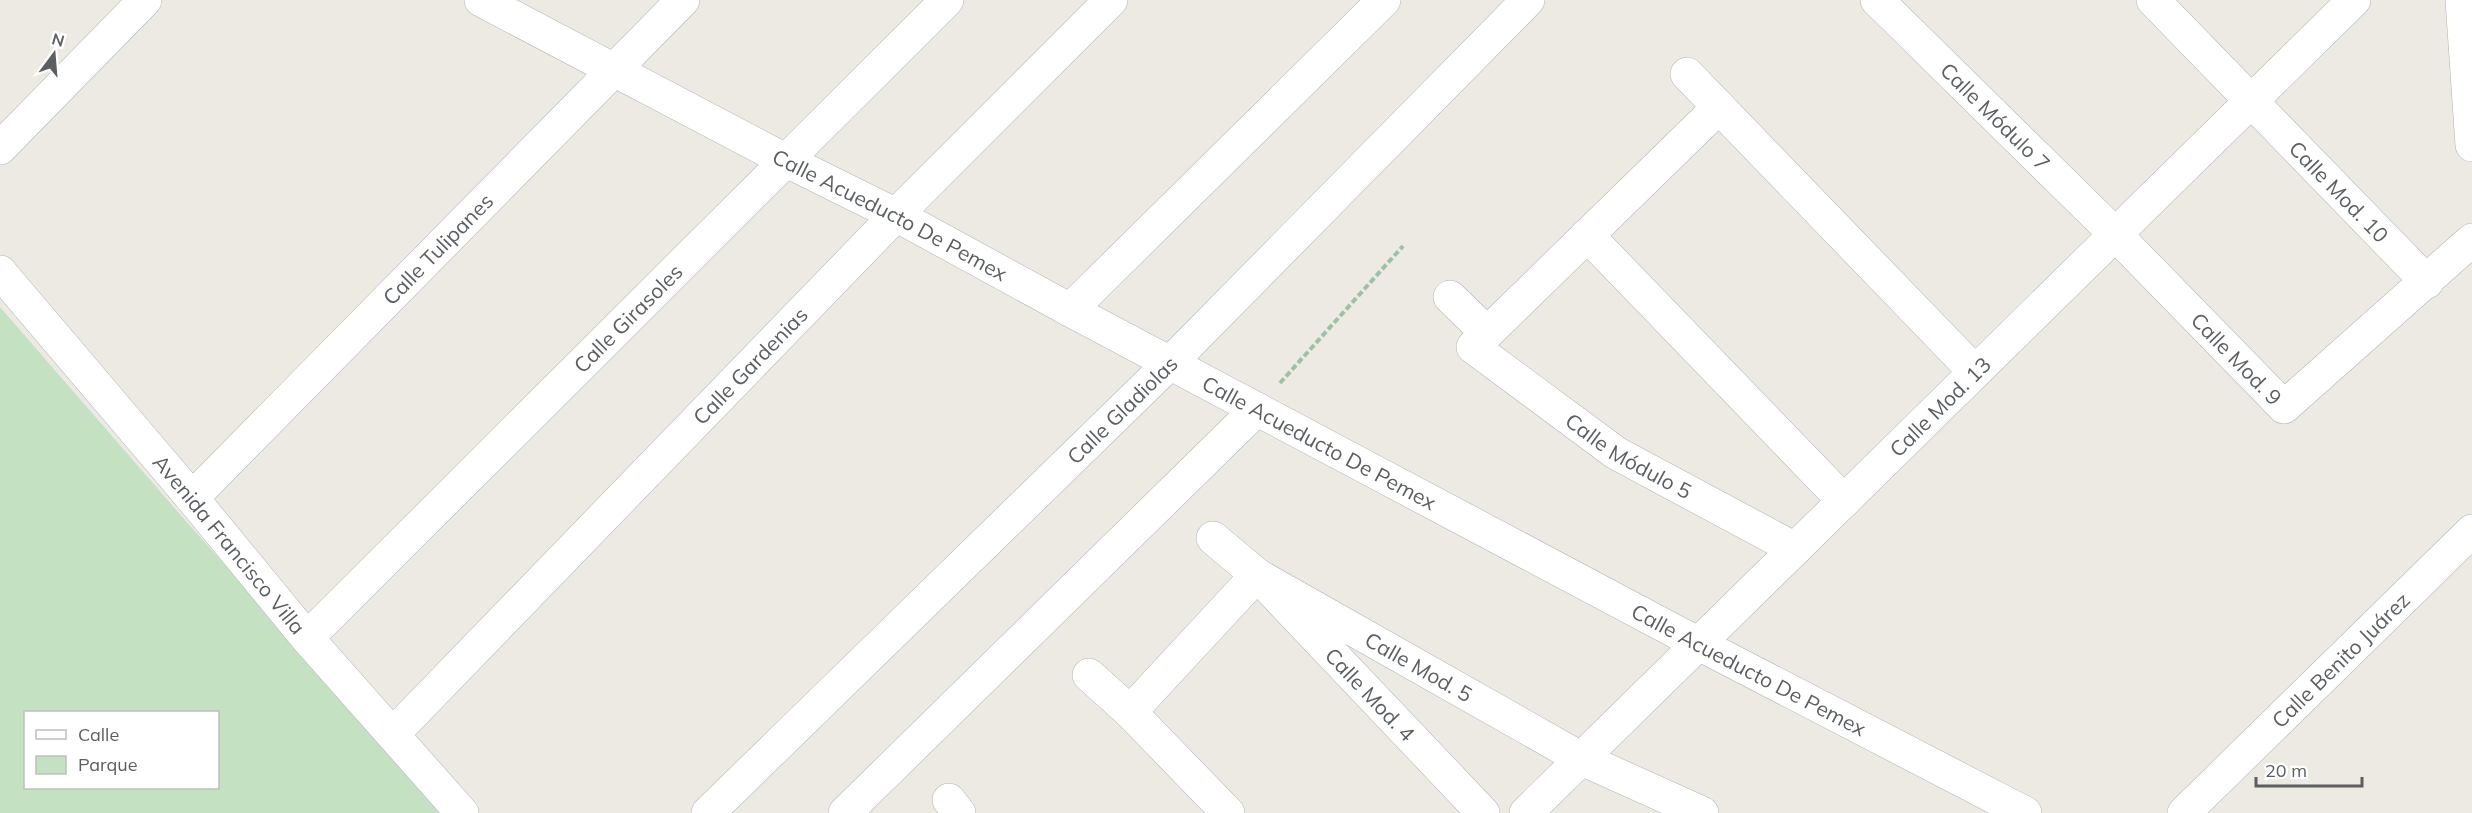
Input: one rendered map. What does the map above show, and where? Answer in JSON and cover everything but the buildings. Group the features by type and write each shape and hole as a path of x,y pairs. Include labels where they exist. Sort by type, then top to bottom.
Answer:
{"street":[{"path":"0,148 146,0"},
{"name":"Calle Acueducto De Pemex","path":"481,0 787,161 896,215 1070,310 1699,644 2025,813"},
{"name":"Calle Tulipanes","path":"192,498 683,0"},
{"name":"Calle Girasoles","path":"308,638 947,0"},
{"name":"Calle Gardenias","path":"393,735 896,215 1111,0"},
{"path":"1070,310 1384,0"},
{"name":"Calle Gladiolas","path":"708,813 1170,363 1528,0"},
{"name":"Calle Módulo 7","path":"1877,0 2115,234"},
{"path":"2153,0 2250,101"},
{"name":"Calle Mod. 13","path":"1526,813 2354,0"},
{"path":"2462,0 2472,145"},
{"path":"1687,74 1975,372"},
{"name":"Calle Mod. 10","path":"2250,101 2427,282"},
{"path":"1480,340 1719,107"},
{"name":"Calle Mod. 9","path":"2115,234 2284,407 2472,240"},
{"path":"1587,235 1844,501"},
{"name":"Avenida Francisco Villa","path":"0,272 308,638 462,813"},
{"name":"Calle Módulo 5","path":"1450,297 1480,340 1616,453 1795,549"},
{"path":"845,813 1257,409"},
{"name":"Calle Benito Juárez","path":"2184,813 2472,531"},
{"path":"1130,712 1257,575 1213,538"},
{"name":"Calle Mod. 5","path":"1257,575 1582,759 1702,813"},
{"name":"Calle Mod. 4","path":"1257,575 1483,813"},
{"path":"1089,675 1130,712 1228,813"}],"path":[{"path":"1257,409 1403,246"}],"green space":[{"path":"0,307 184,519 446,813 0,813"}]}
